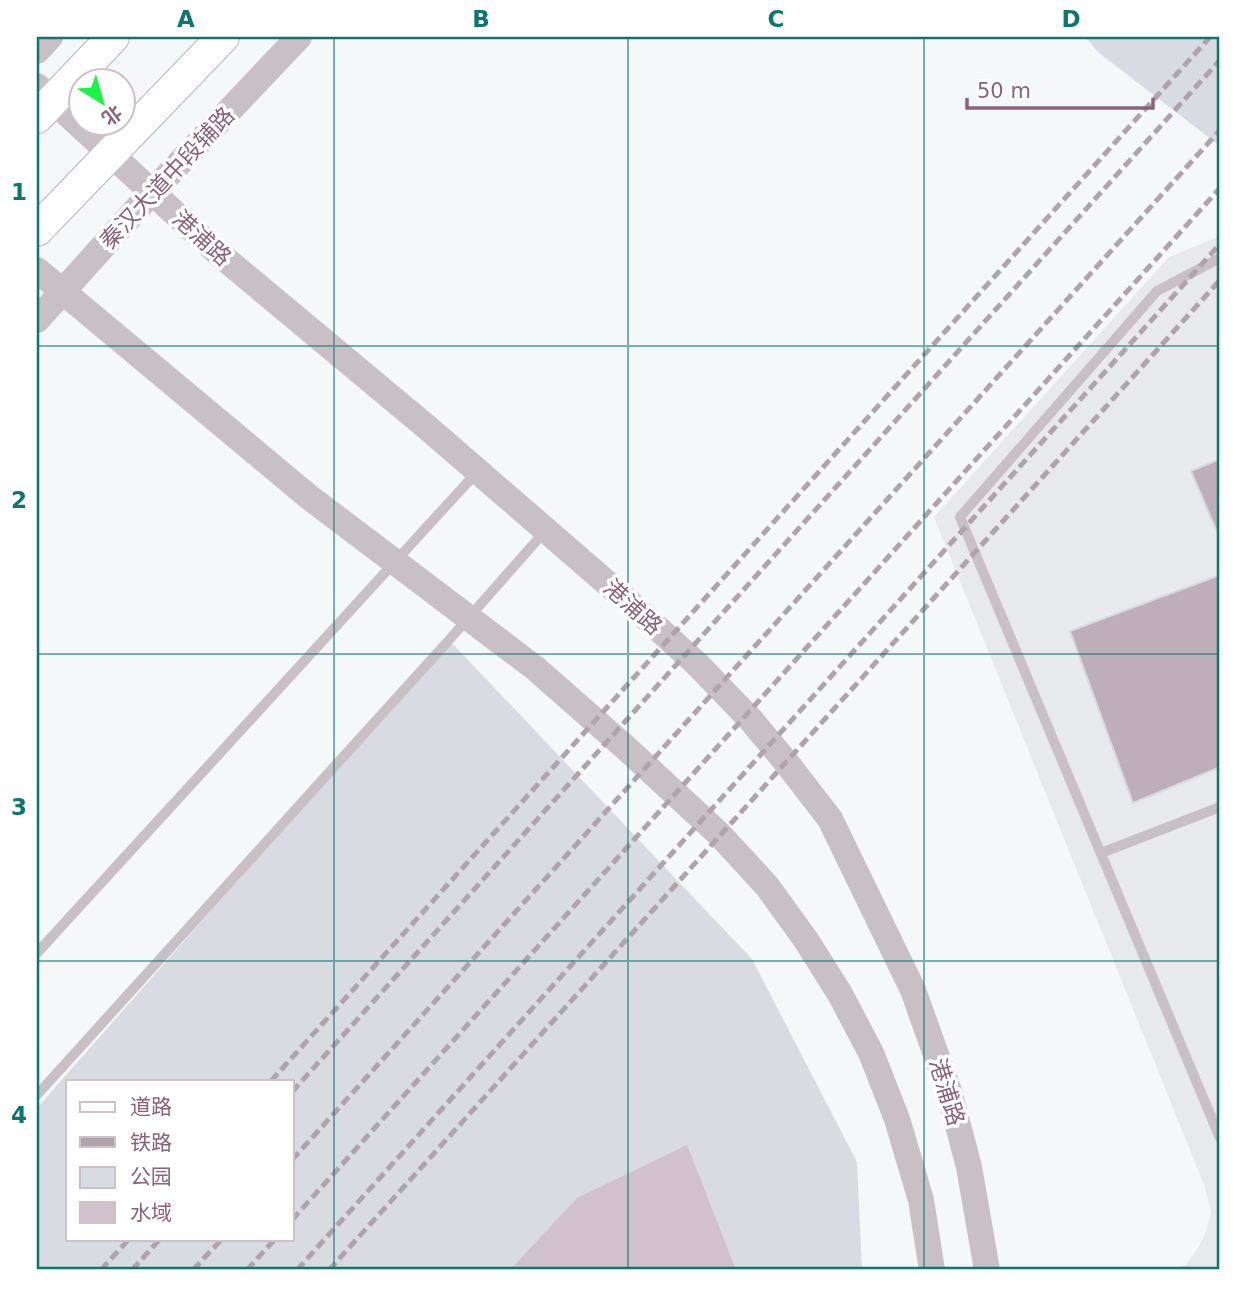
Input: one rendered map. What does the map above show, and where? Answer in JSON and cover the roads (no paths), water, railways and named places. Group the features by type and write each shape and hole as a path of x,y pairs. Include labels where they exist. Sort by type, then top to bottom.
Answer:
{"main road":[{"path":"42,101 113,37"},
{"path":"37,230 223,37"}],"street":[{"path":"37,51 50,37"},
{"name":"秦汉大道中段辅路","path":"37,320 152,192 299,37"},
{"name":"港浦路","path":"42,101 110,155 218,253 478,471 630,603 697,664 742,710 830,819 913,990 949,1091 969,1167 987,1270"},
{"path":"37,270 309,497 535,668 719,834 767,886 840,994 871,1053 897,1119 921,1200 932,1270"}],"lane":[{"path":"1220,258 1157,291 960,517 1220,1138"},
{"path":"37,953 478,471"},
{"path":"37,1095 546,530"},
{"path":"1101,853 1220,807"}],"water":[{"path":"687,1145 736,1270 510,1270 577,1198"}],"railway":[{"path":"272,1080 1210,37"},
{"path":"294,1090 1220,60"},
{"path":"294,1158 1220,130"},
{"path":"294,1218 1220,188"},
{"path":"297,1270 1220,244"},
{"path":"329,1270 1220,280"},
{"path":"101,1270 128,1240"},
{"path":"132,1270 159,1240"},
{"path":"193,1270 221,1240"},
{"path":"247,1270 274,1240"}]}
